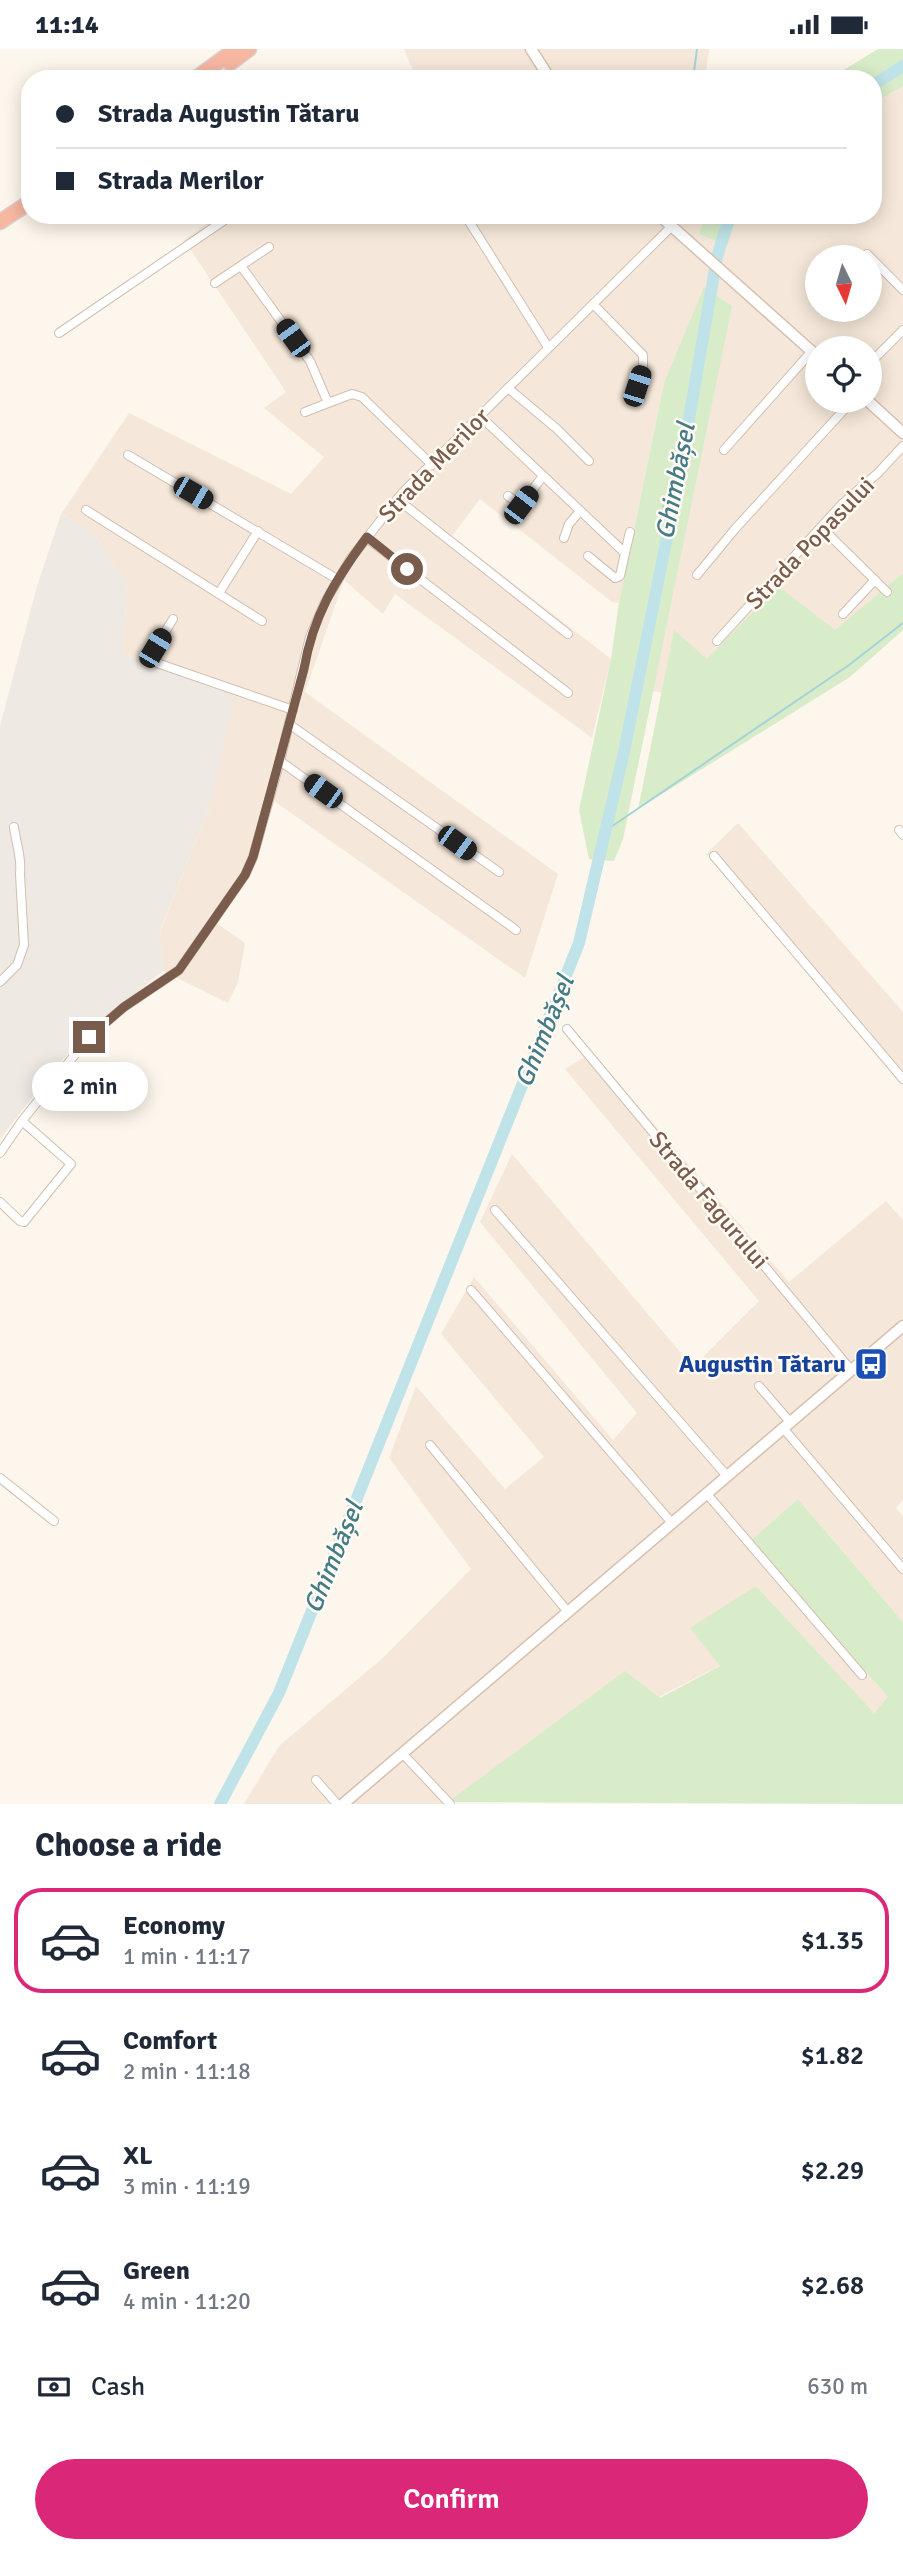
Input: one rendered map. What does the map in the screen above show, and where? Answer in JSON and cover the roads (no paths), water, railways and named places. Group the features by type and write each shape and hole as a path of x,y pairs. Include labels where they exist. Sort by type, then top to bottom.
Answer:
{"highway":[{"path":"207,70 236,49"},
{"path":"221,70 249,49"},
{"path":"0,211 21,198"},
{"path":"0,222 21,208"}],"street":[{"path":"531,49 544,70"},
{"path":"60,333 219,224"},
{"path":"471,224 548,347"},
{"path":"668,224 805,345"},
{"name":"Strada Merilor","path":"0,1153 89,1037 124,1007 183,965 248,870 280,761 310,637 337,579 367,537 397,499 671,227"},
{"path":"215,283 269,247"},
{"path":"241,266 310,361 328,404"},
{"path":"882,269 903,290"},
{"path":"593,304 643,355 637,386"},
{"path":"882,351 903,330"},
{"path":"724,450 805,365"},
{"path":"508,388 589,461"},
{"path":"304,412 352,394 359,395 432,465"},
{"path":"697,575 735,529 841,413"},
{"path":"881,413 903,433"},
{"path":"480,416 625,554"},
{"name":"Strada Popasului","path":"717,641 821,527 903,446"},
{"path":"128,455 337,579"},
{"path":"508,496 522,507 543,476"},
{"path":"397,499 568,634"},
{"path":"86,510 262,621"},
{"path":"565,538 569,524 580,511"},
{"path":"821,527 887,591"},
{"path":"219,593 258,531"},
{"path":"588,556 618,578 630,532"},
{"path":"367,537 568,693"},
{"path":"843,614 875,580"},
{"path":"173,619 151,655 154,662 293,710"},
{"path":"289,724 499,873"},
{"path":"280,761 516,930"},
{"path":"0,982 17,965 24,945 22,863 15,842 14,827"},
{"path":"714,856 903,1079"},
{"name":"Strada Fagurului","path":"567,1029 851,1370"},
{"path":"0,1202 20,1221 24,1221 71,1164 22,1121"},
{"path":"495,1210 727,1476"},
{"path":"471,1290 672,1523"},
{"path":"343,1804 903,1327"},
{"path":"759,1387 786,1425 903,1569"},
{"path":"430,1445 568,1612"},
{"path":"0,1478 54,1521"},
{"path":"707,1493 862,1675"},
{"path":"403,1754 450,1804"},
{"path":"316,1780 337,1804"}],"waterway":[{"path":"694,70 697,49"},
{"name":"Ghimbășel","path":"882,79 903,66"},
{"name":"Ghimbășel","path":"220,1804 279,1693 579,943 624,752 678,482 717,257 727,224"},
{"path":"663,506 671,519"},
{"path":"605,831 849,665 903,623"}],"place":[{"name":"Augustin Tătaru","path":"871,1364"}]}
